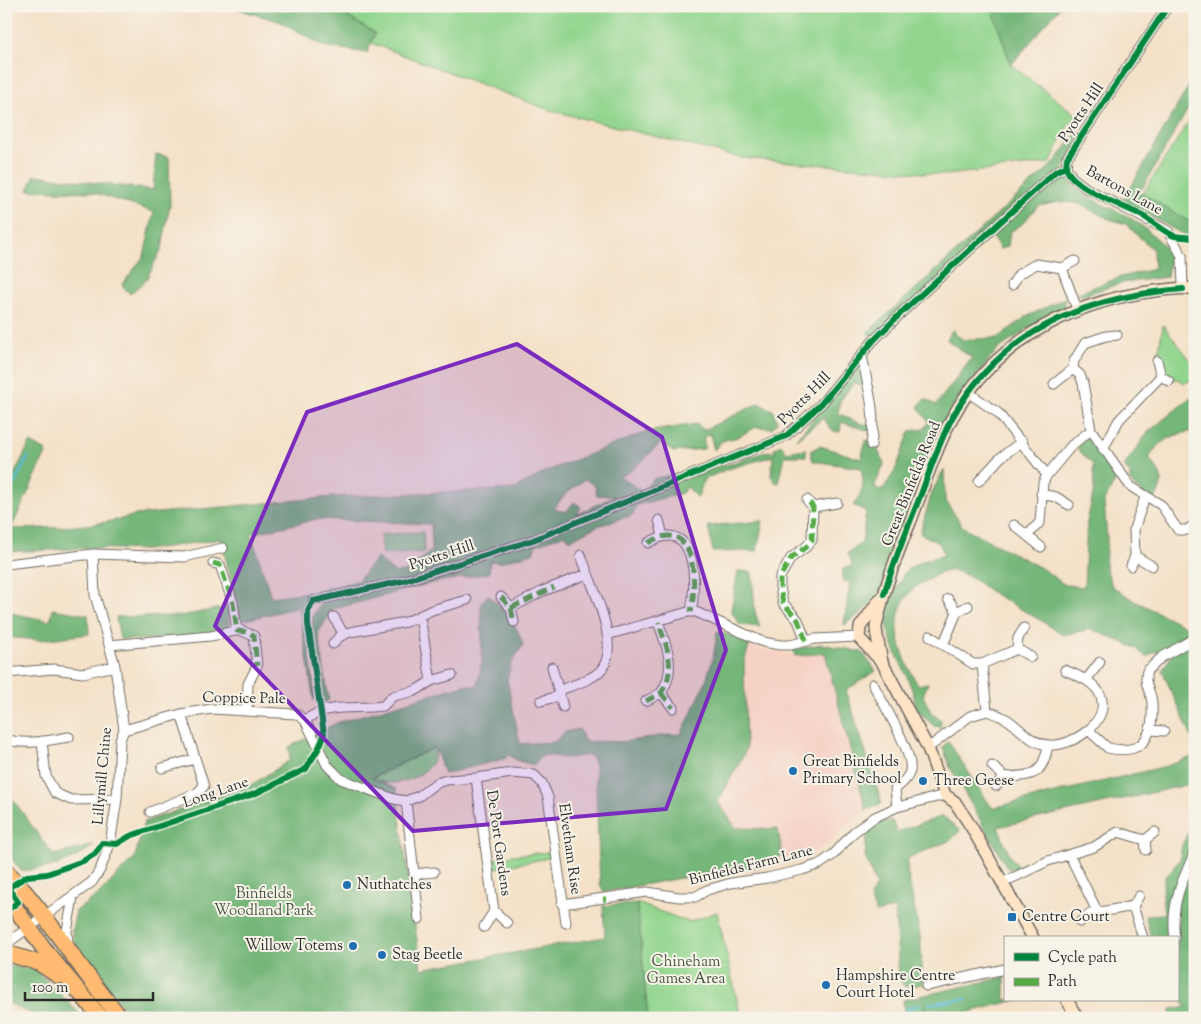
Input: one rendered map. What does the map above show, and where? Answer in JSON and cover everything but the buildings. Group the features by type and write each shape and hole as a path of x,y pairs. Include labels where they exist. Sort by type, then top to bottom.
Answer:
{"highway":[{"path":"6,871 44,917 121,1018"},
{"path":"6,894 29,927 101,1018"},
{"path":"44,917 43,931 75,974 85,999"},
{"path":"6,953 44,966 85,999"}],"street":[{"name":"Pyotts Hill","path":"313,601 403,581 533,540 769,445 792,432 821,404 862,354 902,312 1056,171 1066,167 1067,158 1168,6"},
{"name":"Bartons Lane","path":"1066,167 1072,177 1086,188 1168,231 1182,256 1182,289"},
{"path":"1012,285 1019,274 1036,264 1062,268 1075,261"},
{"path":"1062,268 1077,309"},
{"name":"Great Binfields Road","path":"1031,936 972,828 955,802 945,795 928,748 882,662 861,634 884,594 936,452 952,418 992,365 1039,327 1077,309 1148,292 1195,288"},
{"path":"1117,335 1106,336 1085,343 1074,361 1074,369 1080,375 1083,383 1090,430 1130,486 1145,497 1161,505 1178,530 1187,530 1195,524"},
{"path":"862,354 873,404 874,428 871,445"},
{"path":"1103,450 1119,420 1165,379 1157,361"},
{"path":"1054,384 1074,369"},
{"path":"969,393 998,413 1047,475"},
{"path":"1027,536 1040,522 1043,483 1047,475 1072,445 1090,430"},
{"path":"978,481 1000,458 1022,441"},
{"path":"1042,494 1056,497 1069,505"},
{"path":"1131,566 1135,556 1134,528 1145,497"},
{"path":"806,641 798,620 783,603 780,577 791,558 806,548 812,540 810,503 837,503"},
{"path":"659,520 663,536"},
{"path":"1014,525 1041,547"},
{"path":"648,543 663,536 672,536 681,541 691,553 695,585 691,612"},
{"path":"6,564 93,554 184,557 223,548"},
{"path":"210,550 214,567 220,565 233,603 238,631"},
{"name":"Lillymill Chine","path":"6,944 92,882 106,857 117,799 120,740 124,730 115,666 94,595 93,554"},
{"path":"541,701 600,672 604,665 608,635 600,603 581,555"},
{"path":"1135,556 1152,566"},
{"path":"511,608 543,591 587,574"},
{"name":"Great Binfields Road","path":"882,662 877,633 884,594"},
{"path":"501,597 511,608 514,622"},
{"path":"948,599 956,612"},
{"path":"333,644 344,635 369,628 390,626 420,617 432,610 467,600"},
{"path":"943,645 956,612 968,606"},
{"path":"608,635 691,612 707,616 763,642 790,646 806,641 844,638 861,634 868,623 877,633 871,643 861,634"},
{"path":"334,617 344,635"},
{"path":"420,617 431,681"},
{"path":"646,701 661,693 668,681 670,662 658,622"},
{"path":"1017,649 1018,638 1024,628"},
{"path":"109,645 238,631 249,632 254,636 257,666 248,684 247,710"},
{"path":"930,636 973,664 982,664 1017,649 1031,656"},
{"path":"1088,730 1108,748 1118,750 1138,746 1144,742 1151,730 1152,706 1145,677 1150,666 1195,638"},
{"path":"1086,680 1100,662"},
{"path":"982,664 984,700 987,711"},
{"path":"6,673 54,669 82,673 115,666"},
{"path":"552,667 564,707"},
{"path":"928,748 970,716 987,711 1009,720 1027,738 1048,745 1066,744 1079,738 1088,730 1102,707 1101,697 1097,689 1086,680 1065,670"},
{"path":"419,919 406,801 394,799 340,779 327,765 305,720 319,711 340,707 383,706 393,696 415,691 431,681 452,675"},
{"path":"873,684 910,757 910,771 907,778 895,789 894,796 897,807"},
{"path":"661,693 673,708"},
{"name":"Coppice Pale","path":"124,730 181,714 212,709 296,714 305,720"},
{"name":"Coppice Pale","path":"150,812 197,793 204,786 181,714"},
{"path":"1151,730 1164,731"},
{"path":"6,739 14,741 42,741 69,737"},
{"path":"42,741 46,776 54,794 71,800 117,799"},
{"path":"996,786 1005,777 1029,776 1036,772 1042,767 1048,745"},
{"path":"162,768 195,760"},
{"path":"992,766 1005,777"},
{"name":"Elvetham Rise","path":"406,801 419,796 436,783 447,780 524,773 534,775 542,783 549,805 566,923"},
{"name":"De Port Gardens","path":"476,778 494,911 507,923"},
{"name":"Binfields Farm Lane","path":"604,899 647,892 679,897 695,897 707,890 731,883 767,878 802,870 820,864 868,822 897,807 945,795"},
{"path":"1002,883 1048,861 1070,856 1094,847 1118,832 1145,845 1155,832"},
{"path":"1175,936 1172,920 1179,887 1195,852"},
{"path":"1070,856 1098,912"},
{"path":"414,874 434,872"},
{"path":"1139,896 1133,906 1142,936"},
{"path":"68,950 67,931 73,897"},
{"name":"Elvetham Rise","path":"562,904 604,899"},
{"path":"1080,922 1090,914 1133,906"},
{"name":"De Port Gardens","path":"484,927 494,911"},
{"path":"926,986 1004,969"},
{"path":"1068,1002 1077,1018"}],"highlighted area":[{"path":"517,344 662,437 726,650 666,809 413,831 215,626 307,412"}],"shaded area":[{"name":"Great Binfields Primary School","path":"736,644 795,656 825,653 866,810 818,850 775,863 767,841 736,828 718,801"}],"green space":[{"path":"228,6 351,6 348,17 375,33 367,53 323,46 281,22"},
{"path":"351,6 991,6 1011,65 1078,116 1068,125 1050,163 946,175 742,158 549,110 371,43 375,33 348,17"},
{"path":"991,6 1061,6 1011,65"},
{"path":"1195,75 1195,97 1140,192 1195,225 1195,241 1123,201"},
{"path":"1195,112 1195,225 1142,195"},
{"path":"1075,135 1080,136 1063,170 1068,179 1083,194 1123,214 1148,230 1170,253 1167,277 1122,283 1081,296 1078,293 1121,277 1154,269 1153,250 1126,224 1109,219 1077,203 1059,202 1038,206 1022,224 1010,232 1008,246 1000,249 992,235 909,313 874,338 867,333 1055,162"},
{"path":"156,154 169,157 170,204 162,248 146,280 130,294 122,285 144,256 154,212 92,192 28,190 35,175 153,190"},
{"path":"1065,298 1064,311 1032,326 997,350 955,403 940,431 920,479 878,596 861,613 844,625 850,582 842,581 843,569 851,566 852,562 847,553 862,543 866,511 853,505 862,488 862,473 861,468 813,461 810,451 820,446 861,459 866,440 875,443 884,464 874,488 882,491 895,471 910,431 924,429 929,422 918,407 925,399 936,405 972,358 947,340 952,330 963,340 997,338 1026,317"},
{"path":"1163,325 1195,366 1195,379 1184,383 1177,379 1169,381 1157,362"},
{"path":"863,364 865,387 854,382 840,401 838,413 858,423 871,425 870,431 841,422 840,432 833,431 823,418 796,439 857,368"},
{"path":"1190,398 1195,401 1195,431 1168,439 1157,447 1149,459 1162,480 1153,504 1130,482 1130,474 1124,466 1148,432"},
{"path":"759,403 774,411 777,422 772,428 756,427 738,437 722,441 714,450 710,434 704,436 704,449 673,452 662,442 636,466 620,476 641,491 655,478 726,465 768,451 776,453 774,448 782,445 786,452 806,449 806,456 785,456 779,483 775,482 771,475 773,456 728,469 704,479 698,498 687,487 682,493 637,505 632,515 595,527 570,540 565,534 536,545 533,553 500,562 490,561 489,573 436,582 333,609 318,633 329,700 323,703 315,660 312,617 322,601 316,596 315,591 357,581 377,558 395,573 408,571 432,550 431,524 317,519 251,534 271,597 308,592 304,606 314,701 299,607 241,621 221,539 146,550 92,548 6,552 6,490 30,443 47,451 11,529 75,526 106,522 136,515 332,497 515,489 547,471 646,432 697,424 704,430","holes":["585,479 595,486 597,495 615,496 577,514 581,507 574,502 566,512 553,509 566,494"]},
{"path":"1089,434 1115,472 1115,482 1104,501 1107,540 1105,565 1112,586 1135,601 1195,631 1195,744 1162,671 1173,653 1154,652 1146,657 1136,648 1091,629 1063,635 972,579 955,571 937,575 913,590 903,602 899,615 898,629 904,657 918,685 928,683 923,696 932,714 941,720 940,727 934,726 916,709 913,692 893,647 887,616 890,600 905,572 918,563 944,555 940,544 920,533 932,492 944,469 945,500 963,527 1041,568 1065,585 1084,587 1087,522 1094,490 1093,465 1076,447"},
{"path":"763,521 757,551 713,552 708,526"},
{"path":"423,532 424,552 382,555 380,535"},
{"path":"738,571 752,572 755,612 760,627 740,625 731,611"},
{"name":"Binfields Woodland Park","path":"488,595 510,617 523,645 511,664 507,680 520,744 554,742 565,732 579,729 585,742 624,742 681,734 709,672 717,632 751,640 744,662 746,750 718,802 736,828 778,829 782,855 766,866 708,873 604,892 600,884 595,764 590,755 561,758 545,755 534,765 516,760 509,755 504,759 444,774 435,747 372,778 396,789 421,969 605,937 603,906 637,903 648,1018 132,1018 77,952 72,931 76,911 99,894 135,857 144,822 251,785 290,760 289,747 339,722 464,685 477,686 482,661 481,603"},
{"path":"227,607 230,629 172,640 120,639 116,617 181,616"},
{"path":"53,609 88,615 89,634 40,640 6,637 6,612 50,621"},
{"path":"821,644 862,652 876,671 846,690 882,804 866,810 825,653 795,656 793,650"},
{"path":"948,741 992,808 1167,766 1195,756 1195,795 1191,784 998,827 1010,856 1019,868 1008,869 950,767 943,747"},
{"path":"435,747 435,755 428,768 415,777 391,783 371,779"},
{"path":"6,790 53,855 94,845 60,864 21,871 6,851"},
{"path":"1195,795 1195,1018 1169,1018 1171,1009 1186,1007 1178,992 1178,936 1150,936 1145,915 1164,914 1162,893 1165,877 1180,860 1182,845 1193,823"},
{"path":"943,816 960,831 951,840 908,858 907,870 920,936 923,984 905,987 899,979 895,908 876,913 870,898 876,885 865,856 867,830 877,822 892,821 897,832"},
{"path":"554,852 554,857 491,869 490,860 512,855"},
{"name":"Chineham Games Area","path":"637,903 689,922 717,912 741,1018 648,1018"},
{"path":"6,966 35,969 84,1018 40,1018 6,1002"},
{"path":"1004,977 1004,1002 1009,1002 946,1018 926,1018 925,1002 924,1018 904,1018 903,1000"}],"waterway":[{"path":"6,499 28,457"},
{"path":"929,1004 966,999"},
{"path":"906,1009 920,1005"}],"marked path":[{"path":"806,641 798,620 783,603 780,577 791,558 812,540 813,507 807,500"},
{"path":"648,543 664,536 676,537 685,544 693,570 694,585 691,612"},
{"path":"213,563 220,565 233,603 237,631 249,632 254,636 257,666"},
{"path":"511,608 554,587"},
{"path":"501,597 511,608 514,622"},
{"path":"646,701 661,693 669,676 669,658 658,622"},
{"path":"661,693 673,708"}],"cycle path":[{"path":"1066,167 1067,158 1168,6"},
{"path":"1066,167 1070,175 1077,182 1099,196 1143,216 1172,235 1195,239"},
{"name":"Long Lane","path":"6,911 18,902 8,888 27,876 47,874 83,861 95,854 102,843 117,844 130,836 254,794 306,769 319,748 324,734 308,624 308,611 313,601 403,581 533,540 786,436 821,404 873,341 902,312 1056,171 1066,167"},
{"path":"884,594 901,544 947,427 972,387 995,362 1022,340 1050,323 1081,310 1114,300 1148,293 1183,289"}],"place":[{"name":"Great Binfields Primary School","path":"793,771"},
{"name":"Three Geese","path":"923,781"},
{"name":"Nuthatches","path":"347,885"},
{"name":"Centre Court","path":"1012,917"},
{"name":"Willow Totems","path":"353,946"},
{"name":"Stag Beetle","path":"382,955"},
{"name":"Hampshire Centre Court Hotel","path":"826,985"}]}
